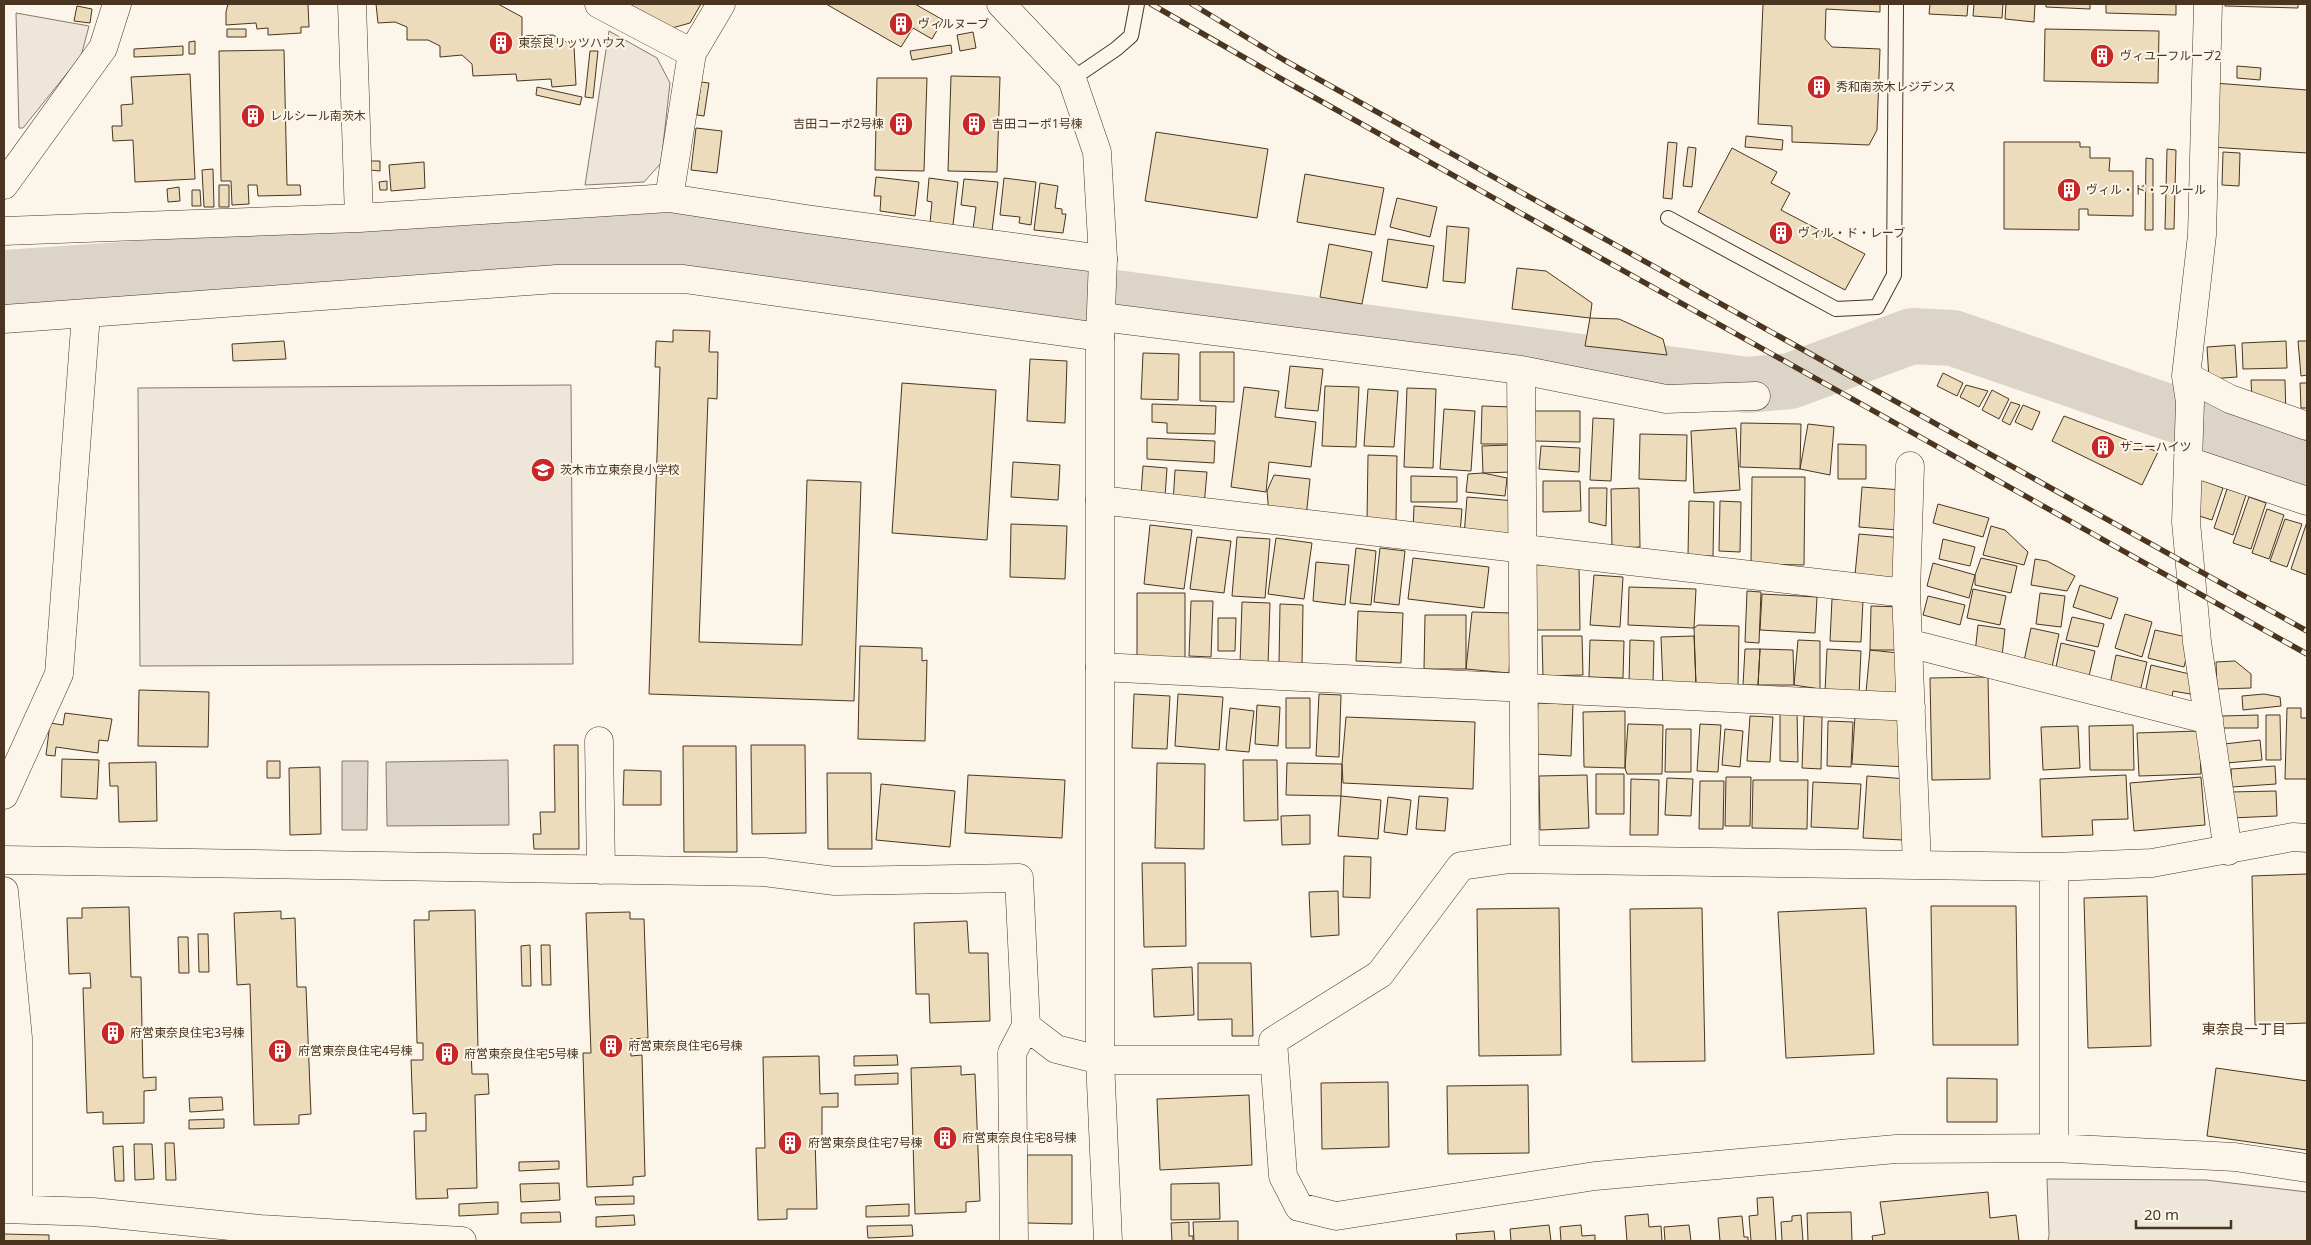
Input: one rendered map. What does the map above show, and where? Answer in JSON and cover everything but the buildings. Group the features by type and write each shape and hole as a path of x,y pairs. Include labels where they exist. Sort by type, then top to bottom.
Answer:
{"street":[{"path":"4,185 104,48 117,4"},
{"path":"352,4 359,218"},
{"path":"599,4 692,53"},
{"path":"669,198 692,53 721,4"},
{"path":"1001,4 1072,79 1097,152 1103,262 1100,500 1100,1060 1108,1241"},
{"path":"2208,4 2202,235 2188,389 2186,522 2197,642 2228,851"},
{"path":"4,231 359,218 669,198 1103,262"},
{"path":"4,319 557,280 684,278 1101,327 1521,370 1666,399 1756,396"},
{"path":"4,795 59,674 86,314"},
{"path":"1521,370 1525,859"},
{"path":"2188,389 2230,399 2307,426"},
{"path":"2188,461 2307,501"},
{"path":"1910,466 1906,593 1917,865"},
{"path":"1100,500 1906,593"},
{"path":"1908,643 2208,720"},
{"path":"1100,667 1910,707"},
{"path":"600,740 601,870"},
{"path":"2307,838 2293,837 2228,851 2152,864 2054,867 1510,859 1461,866 1380,974 1273,1040 1283,1176 1298,1207 1336,1216 1595,1176 1896,1150 2054,1148 2235,1157 2307,1168"},
{"path":"4,860 764,872 835,881 1019,878 1026,1026 1012,1053 1014,1241"},
{"path":"2054,867 2054,1148"},
{"path":"4,891 18,1038 11,1209 93,1212 338,1238 462,1241"},
{"path":"1026,1026 1056,1049 1100,1060 1274,1060"}],"lane":[{"path":"1072,79 1116,49 1131,36 1137,4"},
{"path":"1668,218 1836,309 1877,307 1894,275 1896,4"}],"shaded area":[{"path":"16,13 89,26 81,56 23,128 19,128"},
{"path":"609,31 657,58 670,83 661,163 644,182 585,185"},
{"path":"571,385 573,664 140,666 138,388"},
{"path":"508,760 509,825 387,826 386,762"},
{"path":"342,761 368,761 367,830 342,830"},
{"path":"2047,1179 2206,1180 2307,1192 2307,1241 2048,1241"}],"waterway":[{"path":"4,278 558,241 673,237 1747,385 1790,381 1912,336 1953,338 2307,460"}],"railway":[{"path":"1151,4 2307,654"},
{"path":"1192,4 1284,60 2307,631"}],"place":[{"name":"ヴィルヌーブ","path":"901,24"},
{"name":"東奈良リッツハウス","path":"501,43"},
{"name":"ヴィユーフルーブ2","path":"2102,56"},
{"name":"秀和南茨木レジデンス","path":"1819,87"},
{"name":"レルシール南茨木","path":"253,116"},
{"name":"吉田コーポ2号棟","path":"901,124"},
{"name":"吉田コーポ1号棟","path":"974,124"},
{"name":"ヴィル・ド・フルール","path":"2069,190"},
{"name":"ヴィル・ド・レーブ","path":"1781,233"},
{"name":"サニーハイツ","path":"2103,447"},
{"name":"茨木市立東奈良小学校","path":"543,470"},
{"name":"府営東奈良住宅3号棟","path":"113,1033"},
{"name":"府営東奈良住宅6号棟","path":"611,1046"},
{"name":"府営東奈良住宅4号棟","path":"280,1051"},
{"name":"府営東奈良住宅5号棟","path":"447,1054"},
{"name":"府営東奈良住宅8号棟","path":"945,1138"},
{"name":"府営東奈良住宅7号棟","path":"790,1143"}],"district":[{"name":"東奈良一丁目","path":"2244,1029"}]}
